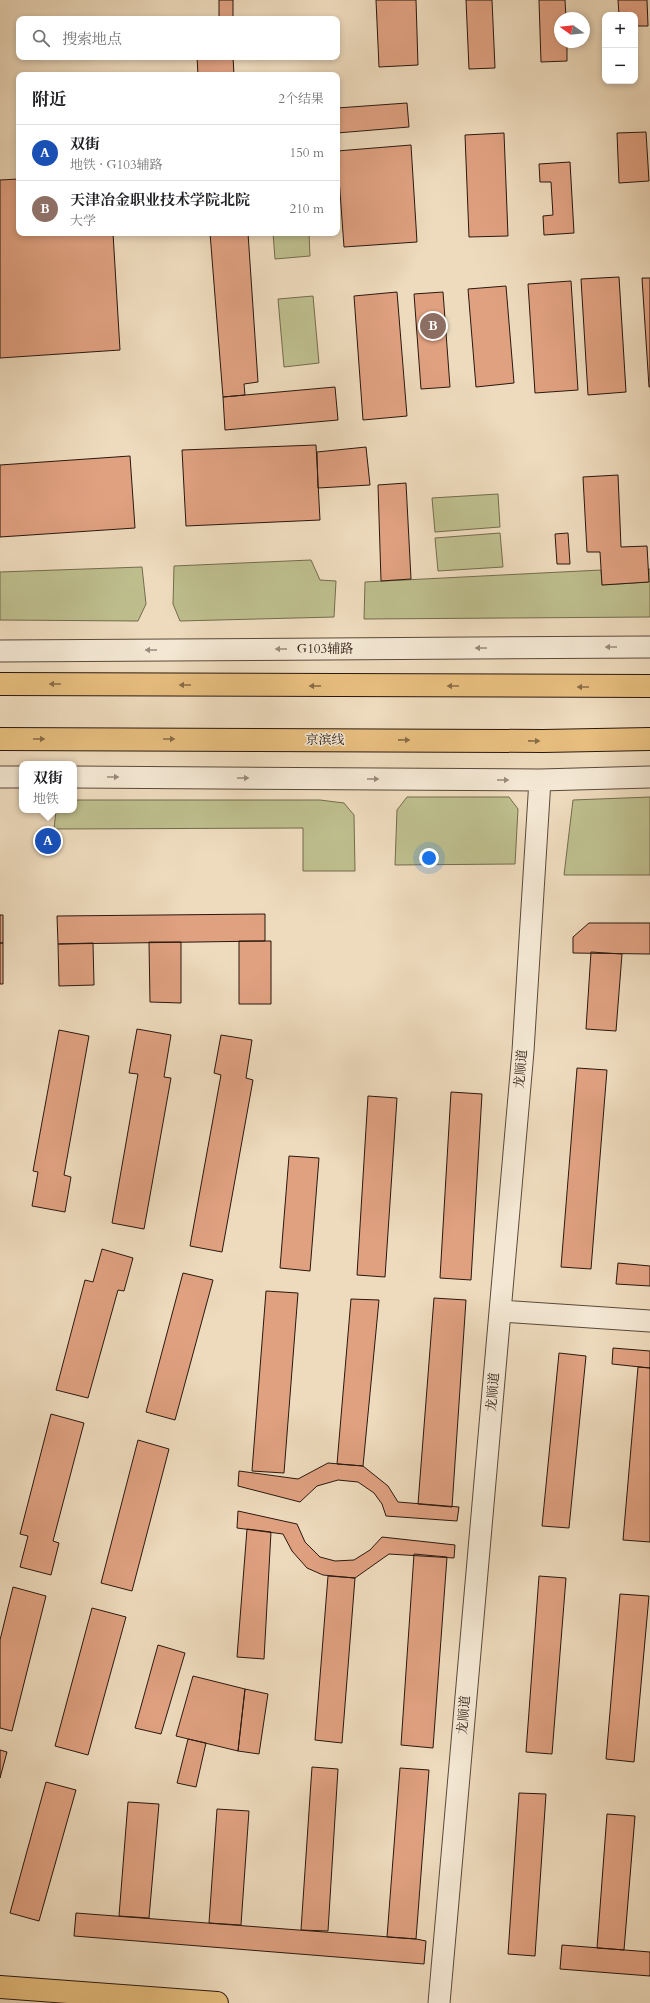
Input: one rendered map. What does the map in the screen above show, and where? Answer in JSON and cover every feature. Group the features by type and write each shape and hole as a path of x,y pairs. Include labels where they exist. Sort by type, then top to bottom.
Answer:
{"main road":[{"path":"0,684 650,686"},
{"name":"京滨线","path":"0,739 543,741 650,739"},
{"path":"0,1987 216,2003"}],"street":[{"name":"G103辅路","path":"0,651 650,647"},
{"path":"0,777 19,777"},
{"path":"77,777 540,780 650,777"},
{"name":"龙顺道","path":"439,2003 523,1051 540,780"},
{"path":"500,1311 650,1322"}],"green space":[{"path":"273,236 309,236 310,256 275,259"},
{"path":"313,296 319,363 284,367 278,299"},
{"path":"498,494 500,527 435,532 432,498"},
{"path":"500,533 503,567 438,571 435,538"},
{"path":"311,560 320,580 336,581 334,617 180,621 173,604 174,566"},
{"path":"142,567 146,604 138,621 0,620 0,572"},
{"path":"648,569 650,569 650,617 364,619 365,582 601,570 602,585 648,582"},
{"path":"407,797 509,797 518,809 515,864 395,865 397,810"},
{"path":"650,797 650,875 564,875 573,800"},
{"path":"77,800 320,800 344,803 354,815 355,871 303,871 303,828 54,829 56,813 77,813"}],"building":[{"path":"219,0 233,0 233,16 219,16"},
{"path":"376,0 416,0 418,65 379,67"},
{"path":"466,0 492,0 495,68 469,69"},
{"path":"539,0 565,0 566,12 554,12 554,48 567,48 567,61 541,62"},
{"path":"618,0 647,0 648,26 638,26 638,12 619,12"},
{"path":"197,60 233,60 234,72 198,72"},
{"path":"407,103 409,127 340,133 340,108"},
{"path":"646,132 649,181 619,183 617,133"},
{"path":"504,133 508,236 469,237 465,135"},
{"path":"411,145 417,242 344,247 340,192 340,151"},
{"path":"570,162 574,233 544,235 543,216 553,215 551,182 540,182 539,164"},
{"path":"16,179 16,236 113,236 120,350 0,358 0,180"},
{"path":"210,236 248,236 258,382 244,384 245,395 223,397"},
{"path":"619,277 626,392 588,395 581,279"},
{"path":"642,278 650,278 650,387 649,387"},
{"path":"571,281 578,390 535,393 528,284"},
{"path":"506,286 514,383 476,387 468,289"},
{"path":"397,292 407,416 363,420 354,296"},
{"path":"443,292 450,387 421,389 414,294"},
{"path":"335,387 338,420 225,430 223,397"},
{"path":"316,445 320,520 186,526 182,450"},
{"path":"366,447 370,485 318,488 317,452"},
{"path":"130,456 135,528 0,537 0,465"},
{"path":"618,475 621,547 647,546 649,582 602,585 600,552 587,552 583,477"},
{"path":"406,483 411,579 381,581 378,485"},
{"path":"568,533 570,564 557,564 555,534"},
{"path":"265,914 265,941 58,944 57,916"},
{"path":"0,915 3,915 3,943 0,943"},
{"path":"589,923 650,923 650,954 573,953 573,937"},
{"path":"239,941 271,941 271,1004 239,1004"},
{"path":"149,942 181,942 181,1003 150,1002"},
{"path":"0,943 3,943 3,984 0,984"},
{"path":"93,943 94,985 59,986 58,944"},
{"path":"591,952 622,954 616,1031 586,1029"},
{"path":"137,1029 171,1035 164,1077 171,1078 144,1229 112,1223 138,1074 129,1073"},
{"path":"59,1030 89,1036 64,1175 71,1177 65,1212 32,1206 38,1172 33,1171"},
{"path":"221,1035 252,1040 246,1078 253,1080 222,1252 190,1246 221,1075 214,1073"},
{"path":"577,1068 607,1070 591,1269 561,1267"},
{"path":"451,1092 482,1094 471,1280 440,1278"},
{"path":"368,1096 397,1098 385,1277 357,1275"},
{"path":"289,1156 319,1158 310,1271 280,1268"},
{"path":"102,1249 133,1258 124,1291 118,1290 88,1398 56,1390 85,1280 93,1282"},
{"path":"618,1263 650,1266 650,1286 616,1284"},
{"path":"183,1273 213,1280 175,1420 146,1412"},
{"path":"266,1291 298,1293 284,1473 252,1471"},
{"path":"434,1298 466,1300 452,1507 418,1504"},
{"path":"351,1299 379,1300 363,1466 337,1464"},
{"path":"613,1348 650,1351 650,1368 612,1364"},
{"path":"559,1353 586,1356 569,1528 542,1526"},
{"path":"638,1367 650,1368 650,1542 623,1540"},
{"path":"51,1414 84,1423 53,1541 59,1543 51,1575 20,1567 28,1536 20,1534"},
{"path":"138,1440 169,1449 132,1591 101,1583"},
{"path":"328,1463 363,1466 388,1486 398,1502 459,1507 457,1521 386,1516 382,1504 374,1493 358,1482 338,1480 317,1486 300,1502 238,1486 239,1471 298,1479"},
{"path":"238,1511 297,1524 305,1542 320,1557 335,1561 354,1560 370,1550 382,1537 455,1545 454,1558 389,1554 355,1578 323,1575 307,1568 292,1551 283,1534 237,1528"},
{"path":"247,1529 271,1532 264,1659 237,1657"},
{"path":"414,1554 447,1557 433,1748 401,1745"},
{"path":"328,1576 355,1578 342,1743 315,1740"},
{"path":"539,1576 566,1578 552,1754 526,1752"},
{"path":"13,1587 46,1596 12,1731 0,1728 0,1640"},
{"path":"620,1594 649,1596 634,1762 606,1759"},
{"path":"92,1608 126,1617 88,1755 55,1746"},
{"path":"158,1645 185,1653 161,1734 135,1728"},
{"path":"193,1676 245,1689 238,1751 176,1736"},
{"path":"245,1689 268,1694 259,1754 238,1751"},
{"path":"188,1739 206,1743 196,1787 177,1783"},
{"path":"0,1750 7,1752 0,1778"},
{"path":"312,1767 338,1769 328,1931 301,1930"},
{"path":"400,1768 429,1770 416,1939 387,1937"},
{"path":"46,1782 76,1790 39,1921 10,1913"},
{"path":"519,1793 546,1794 535,1956 508,1954"},
{"path":"128,1802 159,1804 149,1918 119,1916"},
{"path":"217,1809 249,1811 241,1925 209,1923"},
{"path":"607,1814 635,1816 624,1950 597,1948"},
{"path":"76,1913 416,1939 426,1941 424,1964 74,1936"},
{"path":"562,1945 650,1952 650,1976 560,1969"}],"place":[{"name":"天津冶金职业技术学院北院","path":"433,326"},
{"name":"双街","path":"48,841"}]}
